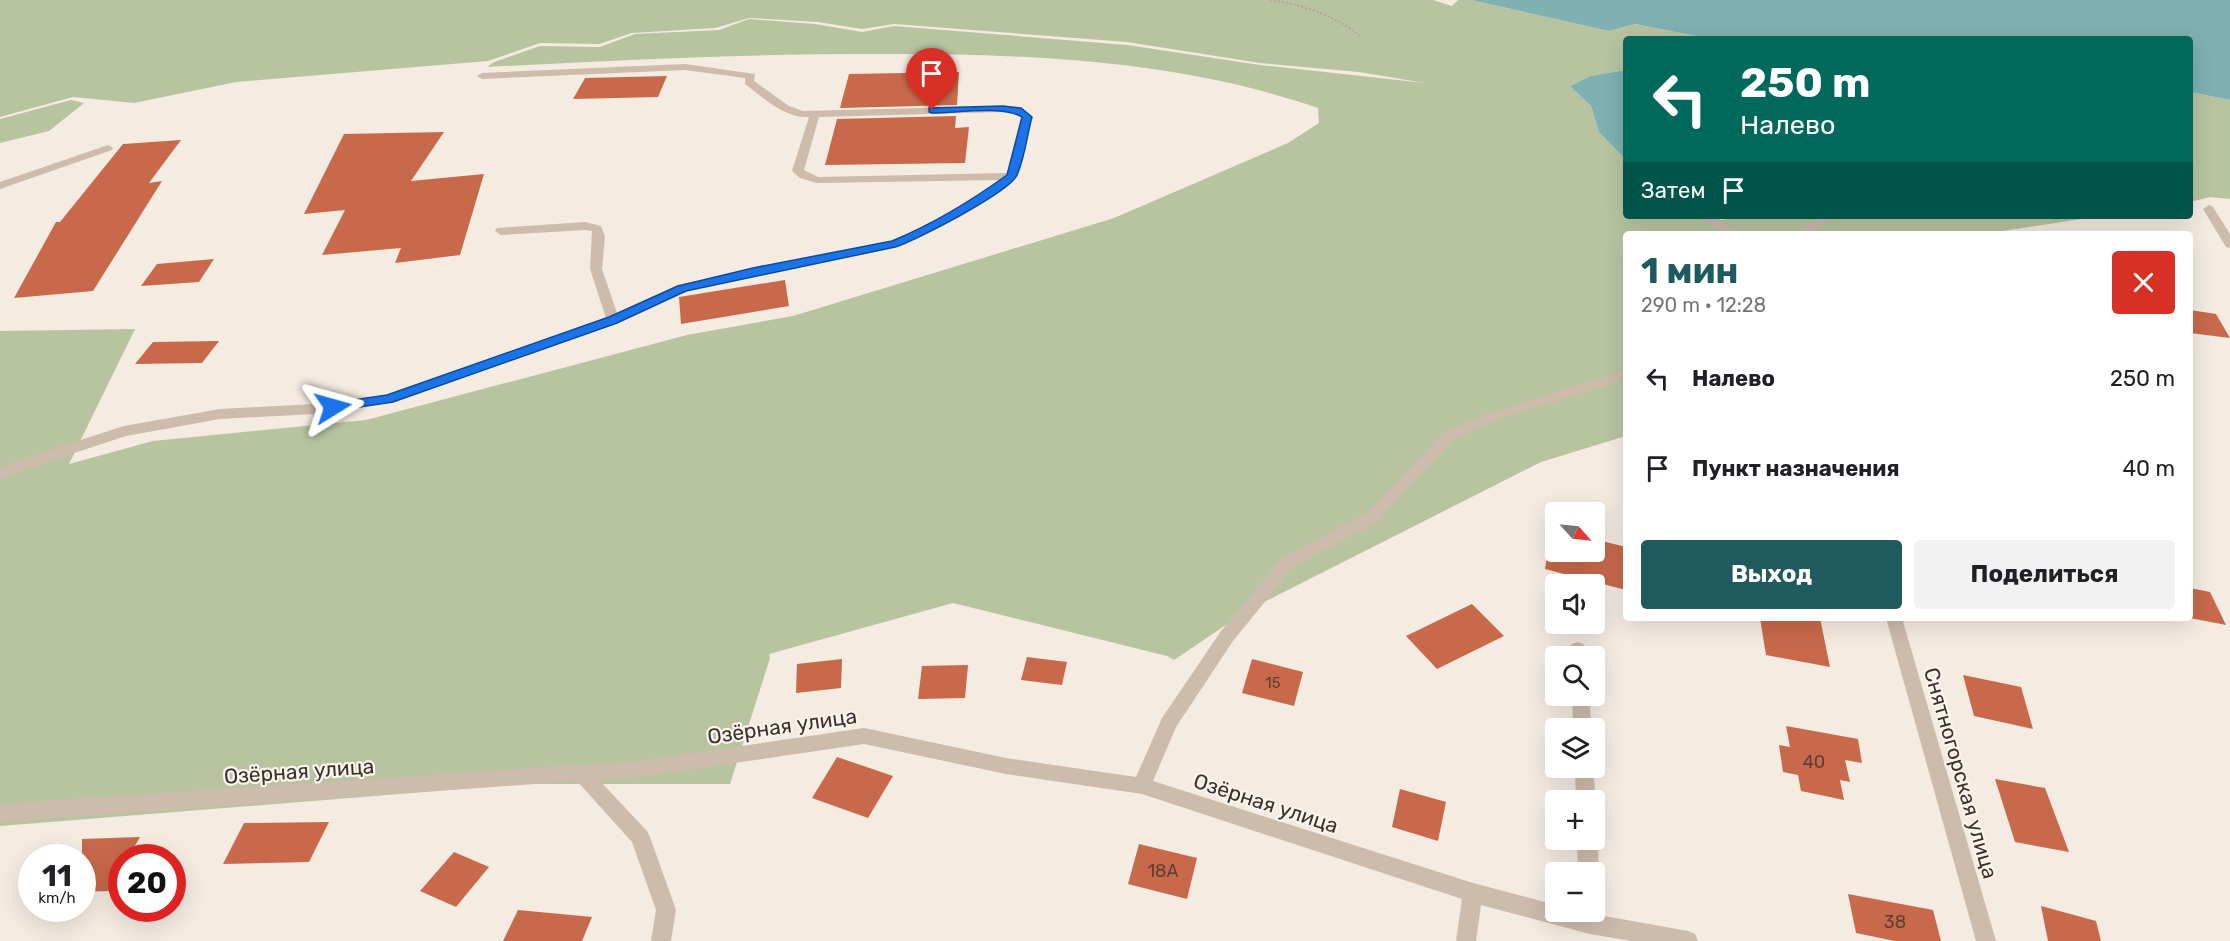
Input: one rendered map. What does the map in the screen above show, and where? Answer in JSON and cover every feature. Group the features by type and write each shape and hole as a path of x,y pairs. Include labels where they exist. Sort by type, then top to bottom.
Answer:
{"street":[{"path":"0,476 24,464 124,431 220,414 315,409 389,399 613,320 682,288 895,244 972,204 1012,176 1027,117 1018,110 1003,108 793,112 749,82 751,76 685,67 482,76"},
{"path":"815,113 798,171 804,177 817,180 1012,176"},
{"path":"0,186 108,148"},
{"path":"2209,210 2230,244"},
{"path":"1708,219 1730,231"},
{"path":"1804,231 1826,219"},
{"path":"501,231 585,226 597,229 599,237 596,269 613,320"},
{"path":"1142,786 1168,723 1227,636 1288,562 1371,518 1449,436 1494,416 1623,375"},
{"name":"Снятногорская улица","path":"1895,621 1986,941"},
{"name":"Озёрная улица","path":"0,813 639,769 864,736 1006,766 1142,786 1473,893 1545,908"},
{"path":"581,773 640,837 666,910 661,941"},
{"path":"1466,941 1473,893"},
{"name":"Озёрная улица","path":"1605,921 1689,941"}],"path":[{"path":"1270,0 1294,3 1350,27 1361,37"}],"green space":[{"path":"0,0 1433,0 1452,6 1458,0 1471,0 1609,31 1635,24 1696,36 1623,36 1623,70 1590,76 1570,86 1591,106 1599,132 1623,157 1623,219 2082,219 2002,231 1623,231 1623,437 1541,462 1248,610 1174,660 1167,656 953,603 769,654 770,658 730,784 524,784 0,826 0,331 135,329 69,464 153,441 366,420 687,335 793,316 1114,218 1288,143 1319,123 1318,108 1266,92 1161,70 1053,59 945,54 840,54 487,67 494,62 540,46 600,47 635,34 719,30 749,19 815,24 862,32 894,26 1127,45 1260,65 1425,83 1359,72 1260,63 1127,42 894,24 862,29 818,22 749,18 715,28 632,33 599,44 540,43 488,61 236,82 134,103 73,97 0,117"},
{"path":"2193,93 2230,100 2230,199 2210,197 2193,201"},
{"path":"71,100 84,103 49,131 0,143 0,119"}],"water":[{"path":"1471,0 2230,0 2230,100 2193,93 2193,36 1696,36 1635,24 1609,31"},
{"path":"1623,70 1623,157 1599,132 1591,106 1570,86 1590,76"}],"building":[{"path":"959,72 957,105 840,108 849,74"},
{"path":"667,76 658,97 573,99 585,78"},
{"path":"956,116 955,128 969,127 965,163 825,165 837,119"},
{"path":"444,132 411,181 484,174 460,255 395,263 401,248 322,255 345,210 304,214 344,134"},
{"path":"181,140 149,183 162,181 93,291 14,298 56,222 60,222 123,144"},
{"path":"214,259 199,282 141,286 157,264"},
{"path":"785,280 789,306 681,324 679,297"},
{"path":"2193,310 2216,314 2230,338 2193,333"},
{"path":"219,341 202,363 135,364 153,342"},
{"path":"1605,542 1623,546 1623,589 1605,585 1605,574 1564,574 1545,569 1546,562 1605,562"},
{"path":"2193,589 2210,592 2226,625 2193,619"},
{"path":"1472,604 1504,636 1437,669 1406,636"},
{"path":"1760,621 1821,621 1830,667 1766,655"},
{"path":"1027,657 1067,662 1062,685 1021,680"},
{"path":"842,659 841,688 796,693 797,664"},
{"path":"1252,659 1303,672 1294,706 1242,693"},
{"path":"968,665 965,698 918,699 922,666"},
{"path":"1963,675 2021,687 2033,729 1974,716"},
{"path":"1786,726 1858,739 1862,763 1845,760 1850,782 1840,780 1844,800 1801,791 1798,775 1783,772 1779,745 1790,747"},
{"path":"837,757 893,776 868,818 812,798"},
{"path":"1995,779 2045,788 2069,852 2015,842"},
{"path":"1400,789 1446,802 1438,841 1392,827"},
{"path":"329,822 309,862 223,864 244,823"},
{"path":"140,837 136,844 108,844 108,891 96,891 96,844 82,844 82,839"},
{"path":"1139,844 1197,858 1187,899 1128,884"},
{"path":"454,852 489,867 456,907 420,891"},
{"path":"1848,894 1933,910 1941,941 1895,941 1856,933"},
{"path":"2041,906 2096,921 2101,941 2048,941"},
{"path":"518,910 592,917 582,941 503,941"}],"route":[{"path":"333,407 389,399 613,320 682,288 895,244 915,235 1000,187 1012,176 1027,117 1018,110 1003,108 932,110"}]}
